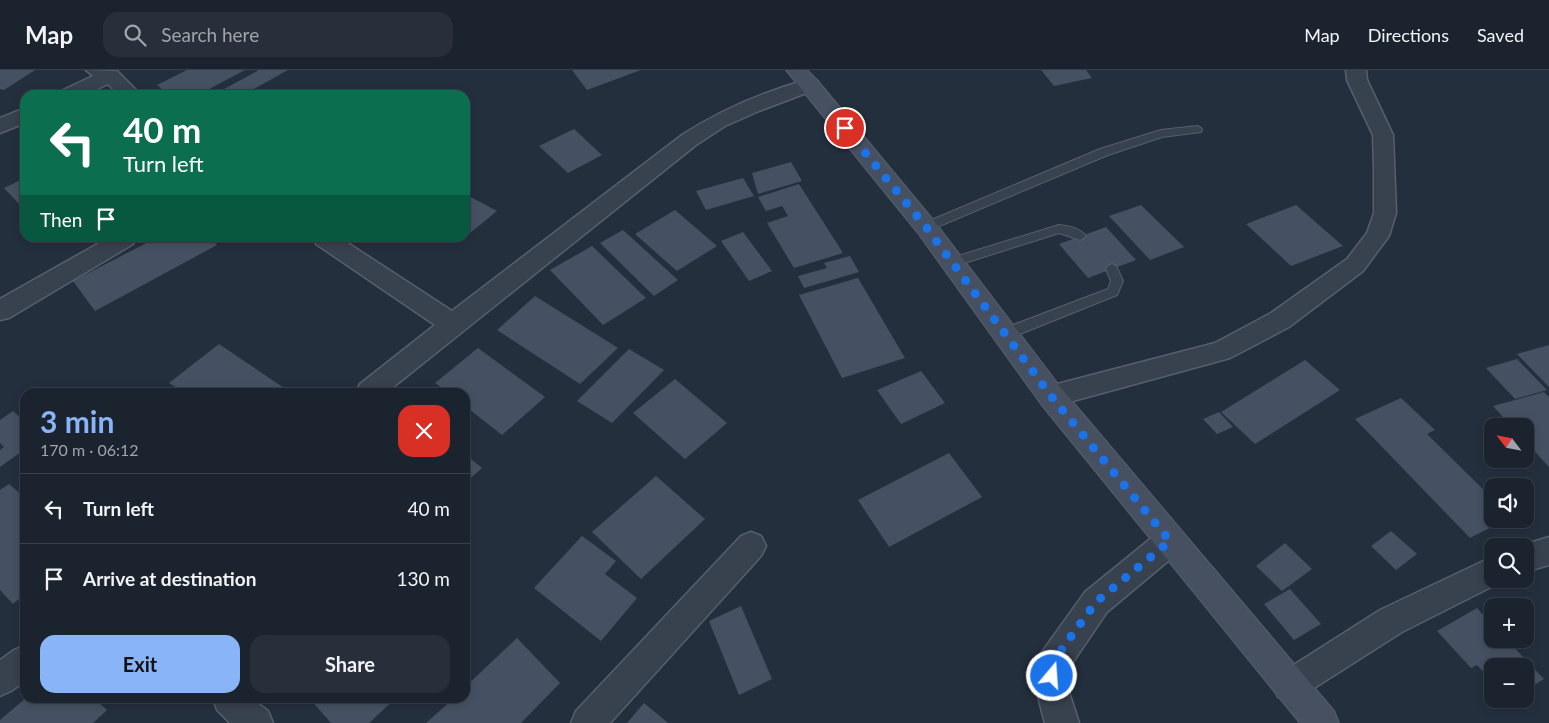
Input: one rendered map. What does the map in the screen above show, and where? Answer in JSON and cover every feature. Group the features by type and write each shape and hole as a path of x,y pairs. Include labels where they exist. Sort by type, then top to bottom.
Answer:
{"main road":[{"path":"803,77 926,227 1051,396 1289,686 1322,723"}],"street":[{"path":"76,90 103,72 125,90"},
{"path":"1051,396 1221,351 1280,320 1355,265 1378,236 1385,212 1385,195 1383,135 1353,73"},
{"path":"374,388 689,140 710,126 752,106 803,77"},
{"path":"0,126 20,117"},
{"path":"0,311 118,242"},
{"path":"330,242 453,324"},
{"path":"1062,723 1052,689 1052,663 1096,602 1170,541"},
{"path":"588,723 751,546"},
{"path":"1534,555 1549,551"},
{"path":"1289,686 1391,621 1484,575"},
{"path":"0,680 20,665"},
{"path":"234,703 256,723"}],"lane":[{"path":"926,227 1104,152 1161,134 1197,130"},
{"path":"952,262 1059,229 1070,231 1080,236"},
{"path":"1005,334 1113,292 1117,281 1112,269"}],"building":[{"path":"0,70 35,70 4,90 0,89"},
{"path":"187,70 245,70 207,90 163,90 157,85"},
{"path":"259,70 288,70 252,90 222,90"},
{"path":"572,70 641,70 587,90"},
{"path":"1041,70 1086,70 1092,78 1054,86"},
{"path":"574,129 602,155 568,173 539,146"},
{"path":"791,162 802,181 758,194 752,173"},
{"path":"743,178 754,196 706,210 696,191"},
{"path":"20,180 20,205 4,188"},
{"path":"799,184 843,253 794,268 767,223 788,216 782,206 766,211 758,197"},
{"path":"470,197 497,211 470,233"},
{"path":"1141,205 1184,247 1150,260 1109,216"},
{"path":"1296,205 1343,246 1291,266 1246,224"},
{"path":"675,210 717,246 677,271 635,234"},
{"path":"1106,227 1136,260 1088,278 1059,244"},
{"path":"623,230 678,280 654,296 600,243"},
{"path":"743,232 772,271 749,281 721,241"},
{"path":"148,242 214,242 217,245 95,311 73,281"},
{"path":"592,246 646,298 603,325 550,270"},
{"path":"850,256 859,272 804,288 798,276 827,268 824,263"},
{"path":"858,278 905,358 842,378 799,295"},
{"path":"535,296 618,348 580,384 497,330"},
{"path":"219,344 284,388 177,388 169,383"},
{"path":"1549,345 1549,387 1517,354"},
{"path":"478,348 545,397 502,435 470,410 470,388 442,388 435,383"},
{"path":"629,349 664,370 612,423 577,401"},
{"path":"1517,359 1547,390 1515,399 1486,368"},
{"path":"1305,360 1340,390 1255,444 1221,412"},
{"path":"921,371 945,403 901,424 877,390"},
{"path":"675,379 727,423 685,459 633,413"},
{"path":"1544,392 1549,397 1549,467 1534,451 1534,418 1504,418 1493,406"},
{"path":"1401,398 1435,430 1427,434 1484,490 1484,528 1489,528 1470,538 1355,419"},
{"path":"13,411 20,417 20,453 0,467 0,450 4,447 0,443 0,420"},
{"path":"1219,412 1233,427 1217,434 1203,419"},
{"path":"949,453 982,497 889,547 858,500"},
{"path":"470,458 482,468 470,479"},
{"path":"656,476 705,519 641,579 592,532"},
{"path":"9,484 20,494 20,598 13,604 0,590 0,490"},
{"path":"1391,531 1417,554 1396,570 1371,546"},
{"path":"582,536 616,561 605,574 637,598 601,641 534,588"},
{"path":"1285,543 1312,569 1282,591 1256,566"},
{"path":"1290,589 1321,624 1294,640 1264,604"},
{"path":"741,606 772,679 739,695 709,621"},
{"path":"1477,608 1484,616 1484,648 1515,648 1524,658 1484,658 1484,672 1477,665 1471,668 1437,631"},
{"path":"517,638 560,683 521,723 426,723 448,703 470,703 470,682"},
{"path":"1534,668 1544,679 1534,685"},
{"path":"20,703 99,703 107,710 93,723 0,723 0,720"},
{"path":"313,703 391,703 369,723 331,723"},
{"path":"644,703 668,723 627,723"}],"route":[{"path":"845,128 926,227 1051,396 1170,541 1096,602 1052,663 1052,676"}]}
